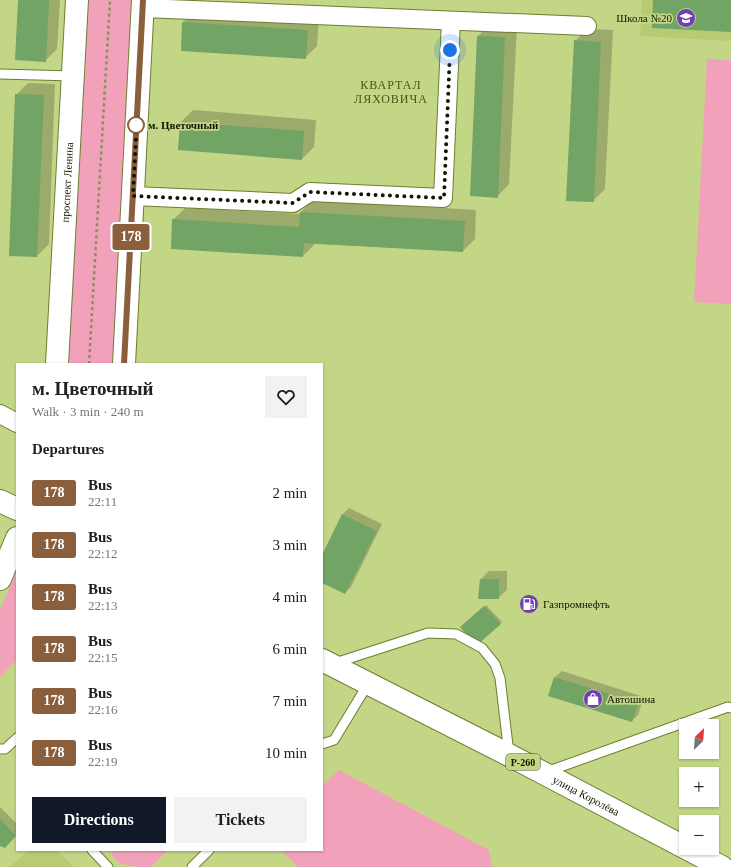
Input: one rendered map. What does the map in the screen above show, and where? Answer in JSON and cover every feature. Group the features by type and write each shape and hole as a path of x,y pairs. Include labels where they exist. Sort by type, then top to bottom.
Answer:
{"main road":[{"name":"проспект Ленина","path":"57,363 77,0"},
{"path":"124,363 142,4"},
{"path":"0,501 16,509"},
{"path":"0,579 4,556 16,539"},
{"name":"улица Королёва","path":"326,662 509,755 722,867"}],"street":[{"path":"142,4 451,21 587,26"},
{"path":"133,196 293,203 310,192 444,198 451,21"},
{"path":"0,414 16,422"}],"lane":[{"path":"0,74 73,76"},
{"path":"326,662 428,633 456,634 482,648 495,664 500,678 509,755"},
{"path":"323,744 334,740 368,684"},
{"path":"543,773 728,707 731,708"},
{"path":"0,749 6,750 16,739"},
{"path":"93,851 108,867"},
{"path":"192,867 208,851"}],"path":[{"path":"89,363 110,0"}],"shaded area":[{"path":"88,0 136,0 115,363 67,363"},
{"name":"Школа №20","path":"642,0 731,0 731,41 640,36"},
{"path":"707,59 731,60 731,304 694,302"},
{"path":"16,572 16,661 0,677 0,609"},
{"path":"339,770 489,850 492,867 298,867 282,851 323,851 323,785"},
{"path":"28,851 58,851 74,867 9,867"},
{"path":"112,851 167,851 151,867 126,865 115,860"}],"building":[{"path":"18,0 49,0 46,62 15,60"},
{"name":"Школа №20","path":"653,0 731,0 731,32 652,28"},
{"path":"182,22 308,30 306,59 181,51"},
{"path":"477,36 505,37 498,198 470,196"},
{"path":"574,40 601,42 594,202 566,201"},
{"path":"15,94 44,95 37,257 9,256"},
{"path":"180,122 304,131 302,160 178,150"},
{"path":"300,212 465,221 463,252 304,243 303,257 171,249 172,219 299,227"},
{"path":"342,514 377,531 345,594 323,583 323,553"},
{"path":"480,579 499,579 499,599 478,599"},
{"path":"484,606 501,624 476,646 460,627"},
{"name":"Автошина","path":"554,677 638,703 632,722 548,696"},
{"path":"0,819 16,836 5,848 0,846"}],"bus line":[{"name":"178","path":"124,363 143,0"}],"place":[{"name":"Школа №20","path":"686,18"},
{"name":"м. Цветочный","path":"136,125"},
{"name":"Газпромнефть","path":"529,604"},
{"name":"Автошина","path":"593,699"}],"district":[{"name":"КВАРТАЛ ЛЯХОВИЧА","path":"391,92"}],"route":[{"path":"136,125 137,118 133,196 293,203 310,192 444,198 450,50"}]}
